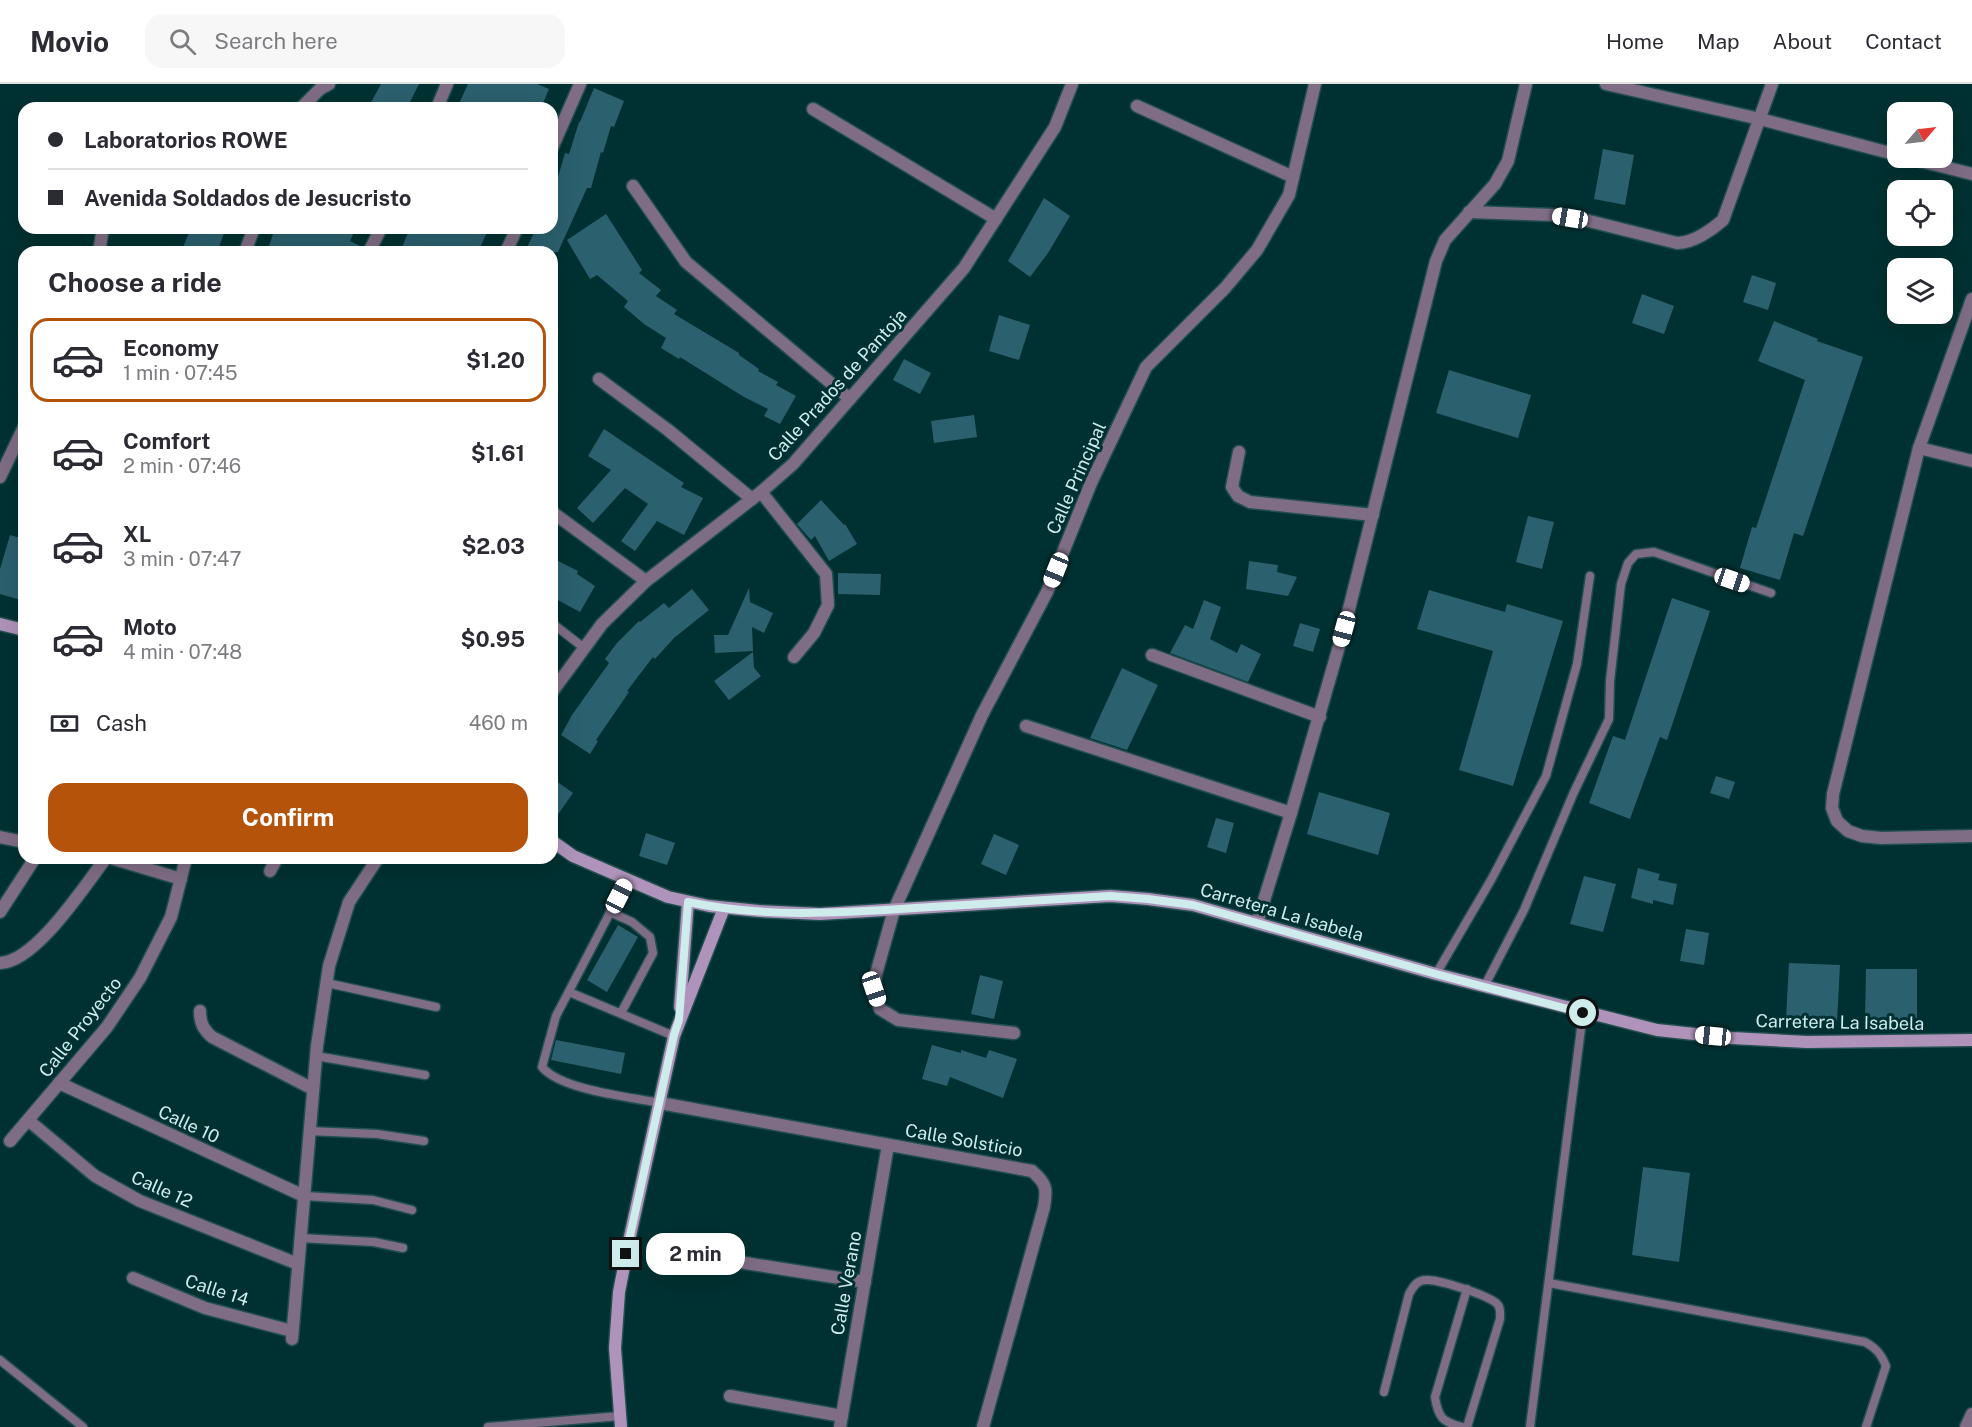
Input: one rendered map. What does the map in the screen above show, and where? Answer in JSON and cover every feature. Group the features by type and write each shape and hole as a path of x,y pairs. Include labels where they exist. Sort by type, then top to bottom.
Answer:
{"main road":[{"path":"0,624 18,628"},
{"name":"Carretera La Isabela","path":"558,845 573,856 668,897 724,908 759,912 820,914 1110,896 1148,899 1193,905 1484,987 1657,1030 1732,1038 1807,1042 1972,1040"},
{"path":"679,1020 688,902"},
{"path":"621,1421 615,1348 619,1292 630,1236 674,1035 724,908"}],"street":[{"path":"307,102 320,89 329,84"},
{"path":"440,102 447,84"},
{"path":"558,134 580,84"},
{"name":"Calle Prados de Pantoja","path":"558,684 602,624 646,581 756,496 793,464 964,268 1054,127 1072,84"},
{"name":"Calle Principal","path":"1014,1033 898,1020 880,1009 874,989 876,974 894,910 982,715 1047,592 1091,483 1146,367 1225,288 1257,250 1289,195 1315,84"},
{"path":"1257,923 1320,717 1374,515 1436,261 1445,240 1495,184 1508,160 1526,84"},
{"path":"1606,84 1760,119 1887,152"},
{"path":"1469,212 1555,215 1585,220 1677,243 1689,242 1723,220 1772,84"},
{"path":"1137,106 1293,177"},
{"path":"813,109 996,219"},
{"path":"1948,168 1972,174"},
{"path":"633,186 686,262 850,399"},
{"path":"1972,299 1919,448 1874,624 1833,794 1832,808 1837,821 1848,831 1862,836 1881,838 1972,836"},
{"path":"599,379 756,496 826,574 828,605 814,633 794,657"},
{"path":"0,477 18,439"},
{"path":"1919,448 1972,461"},
{"path":"1239,452 1232,487 1238,496 1250,502 1374,515"},
{"path":"558,516 646,581"},
{"path":"1152,655 1320,717"},
{"path":"1026,726 1291,813"},
{"path":"0,837 18,841"},
{"path":"0,912 31,864"},
{"path":"0,963 9,963 32,948 45,936 101,864"},
{"path":"131,864 181,879"},
{"name":"Calle Proyecto","path":"10,1141 107,1027 140,978 171,917 185,864"},
{"path":"270,871 274,864"},
{"path":"298,1264 316,1056 329,966 349,902 374,864"},
{"path":"200,1011 202,1025 212,1037 313,1089"},
{"name":"Calle 10","path":"58,1083 304,1196"},
{"name":"Calle Solsticio","path":"660,1103 1032,1171 1043,1180 1047,1191 1044,1207 983,1427"},
{"name":"Calle 12","path":"28,1120 95,1176 140,1201 298,1264"},
{"name":"Calle Verano","path":"841,1422 888,1145"},
{"path":"745,1263 865,1282"},
{"name":"Calle 14","path":"132,1278 205,1308 292,1335 298,1264"},
{"path":"730,1396 841,1422"}],"lane":[{"path":"1484,987 1524,910 1574,792 1609,719 1615,627 1621,584 1628,563 1636,554 1654,552 1771,593"},
{"path":"1436,974 1491,880 1546,776 1576,664 1590,576"},
{"path":"558,628 584,648"},
{"path":"627,880 556,1016 542,1067 553,1077 591,1090 660,1103"},
{"path":"610,912 632,922 650,937 653,953 621,1013"},
{"path":"327,983 436,1007"},
{"path":"569,992 674,1035"},
{"path":"1530,1427 1583,1013"},
{"path":"316,1056 425,1075"},
{"path":"309,1131 377,1134 424,1141"},
{"path":"304,1196 373,1200 412,1210"},
{"path":"300,1238 374,1242 403,1248"},
{"path":"1384,1392 1409,1294 1416,1283 1427,1280 1467,1289 1496,1302 1500,1308 1500,1319 1467,1427"},
{"path":"1549,1283 1865,1342 1875,1347 1886,1366 1866,1427"},
{"path":"1462,1427 1448,1424 1437,1413 1435,1397 1467,1289"},
{"path":"0,1360 83,1427"},
{"path":"488,1427 621,1421"}],"building":[{"path":"381,84 419,84 410,102 371,102"},
{"path":"468,84 537,84 549,89 544,102 460,102"},
{"path":"594,88 624,101 614,127 611,126 603,153 601,152 591,188 587,188 558,252 558,246 528,246 533,234 558,234 558,177 565,153 569,154"},
{"path":"1603,149 1634,155 1625,205 1594,199"},
{"path":"1044,198 1070,216 1048,253 1030,277 1008,261"},
{"path":"606,214 642,270 639,273 661,290 656,296 677,310 674,314 739,353 759,369 758,371 778,382 776,385 796,396 780,424 764,416 768,409 661,348 666,338 644,324 624,307 628,301 597,275 590,279 567,240"},
{"path":"188,234 224,234 219,246 184,246"},
{"path":"273,234 353,234 350,241 360,246 269,246"},
{"path":"408,234 486,234 481,246 402,246"},
{"path":"1752,275 1776,283 1768,310 1743,302"},
{"path":"1642,294 1674,306 1664,334 1632,323"},
{"path":"999,315 1030,325 1019,360 989,351"},
{"path":"1774,321 1818,339 1817,341 1863,357 1803,536 1794,533 1780,580 1740,568 1752,527 1756,528 1805,380 1758,361"},
{"path":"904,359 931,373 920,394 893,380"},
{"path":"1449,370 1531,395 1518,438 1436,413"},
{"path":"974,415 977,437 934,443 931,421"},
{"path":"604,429 684,483 681,487 703,498 684,535 657,521 635,551 621,541 648,504 625,488 593,523 577,508 611,470 588,456"},
{"path":"821,500 845,524 857,544 829,561 815,536 811,540 797,524"},
{"path":"1528,516 1554,522 1542,569 1516,562"},
{"path":"10,535 18,537 18,599 0,594 0,569"},
{"path":"558,561 578,571 577,574 595,586 580,612 558,600"},
{"path":"1249,561 1278,565 1277,572 1297,577 1288,596 1246,589"},
{"path":"838,573 881,574 880,595 838,594"},
{"path":"749,588 750,602 773,613 764,633 752,627 753,651 715,653 714,635 728,635"},
{"path":"692,589 709,610 674,638 655,659 653,657 627,691 629,692 596,740 598,741 590,754 561,735 572,715 609,663 605,659 617,643 639,621 664,603 669,608"},
{"path":"1429,590 1505,612 1507,604 1563,621 1513,786 1459,770 1493,651 1417,629"},
{"path":"1672,598 1710,611 1667,740 1660,737 1630,819 1589,803 1613,736 1625,740"},
{"path":"1204,600 1221,607 1210,639 1237,653 1241,644 1261,654 1248,682 1170,653 1185,625 1193,629"},
{"path":"1300,623 1320,629 1313,652 1293,646"},
{"path":"753,652 754,668 761,676 729,700 714,681"},
{"path":"1122,668 1158,685 1127,750 1090,738"},
{"path":"1716,776 1735,782 1729,799 1710,793"},
{"path":"558,782 573,793 558,814"},
{"path":"1319,792 1390,813 1378,855 1307,834"},
{"path":"1216,818 1234,823 1226,853 1207,847"},
{"path":"646,833 675,843 667,865 639,856"},
{"path":"994,834 1019,845 1006,875 981,864"},
{"path":"1638,868 1660,874 1658,880 1677,884 1673,905 1653,900 1653,904 1631,898"},
{"path":"1584,876 1616,884 1603,932 1570,924"},
{"path":"618,925 638,937 607,992 587,980"},
{"path":"1686,929 1709,933 1704,965 1680,961"},
{"path":"1789,963 1840,965 1837,1022 1786,1019"},
{"path":"1866,969 1917,969 1917,1022 1865,1021"},
{"path":"980,975 1003,981 994,1019 971,1014"},
{"path":"556,1040 625,1053 621,1074 551,1060"},
{"path":"932,1045 961,1053 961,1050 986,1058 989,1050 1017,1059 1003,1098 950,1077 947,1086 922,1079"},
{"path":"1643,1167 1690,1173 1679,1262 1632,1255"}],"route":[{"path":"626,1254 679,1020 688,902 759,912 820,914 1110,896 1148,899 1193,905 1583,1013"}]}
